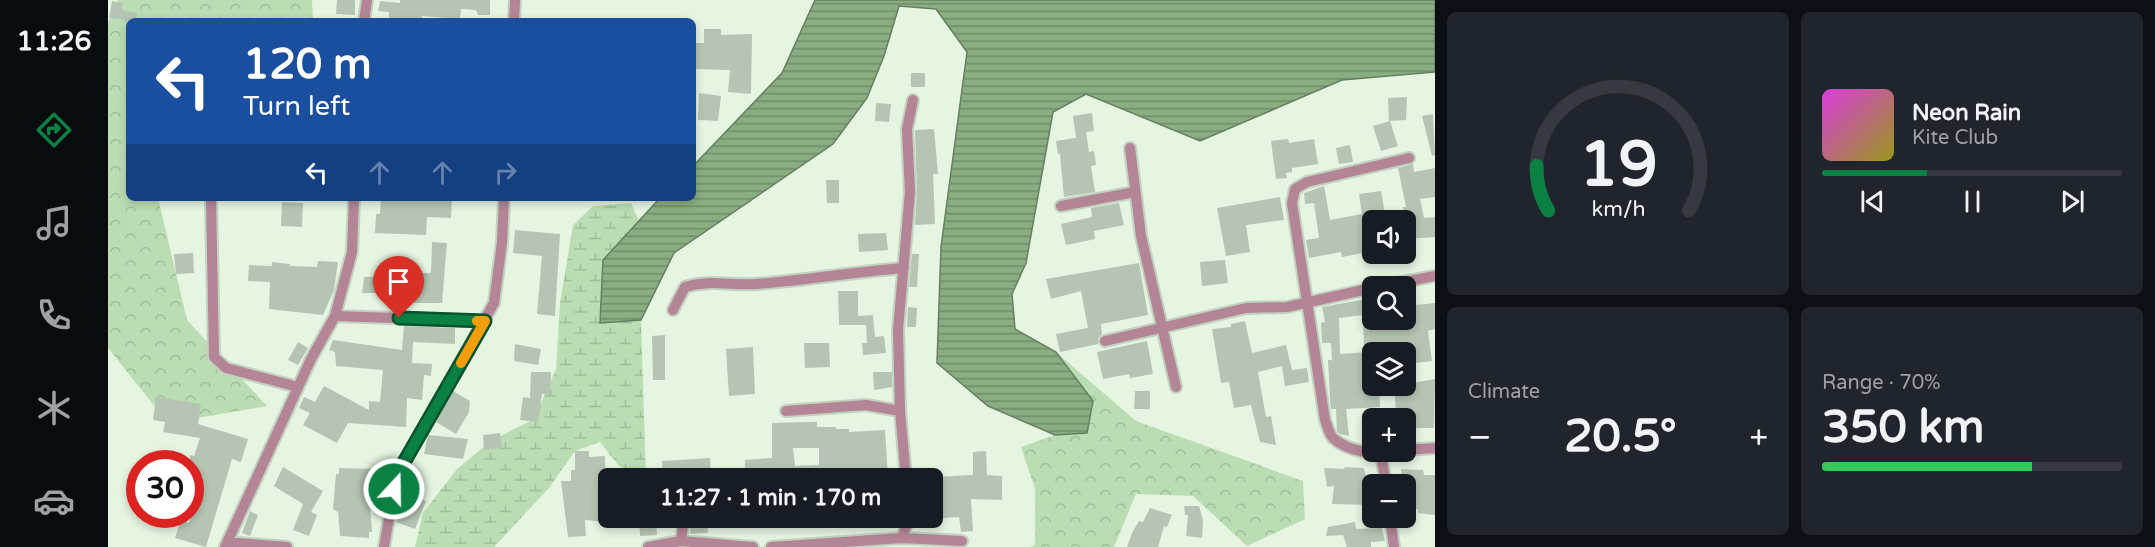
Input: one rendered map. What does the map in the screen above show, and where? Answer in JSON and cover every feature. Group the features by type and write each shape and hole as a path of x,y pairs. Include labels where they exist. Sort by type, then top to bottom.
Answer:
{"street":[{"path":"364,18 367,0"},
{"path":"514,18 515,0"},
{"path":"905,468 900,411 898,330 910,192 907,129 913,100"},
{"path":"1130,148 1141,236 1176,387"},
{"path":"1362,450 1350,448 1332,437 1325,420 1292,203 1295,189 1306,182 1409,158"},
{"path":"1061,206 1134,192"},
{"path":"211,201 214,357 226,368 298,387"},
{"path":"287,547 226,545 298,387 335,316 352,252 354,201"},
{"path":"384,547 394,489 403,464 494,303 502,242 504,201"},
{"path":"673,310 685,287 697,284 761,284 904,268"},
{"path":"1416,280 1435,276"},
{"path":"1105,341 1246,308 1287,307 1362,290"},
{"path":"335,316 485,321"},
{"path":"786,411 866,405 900,411"},
{"path":"1416,449 1435,448"},
{"path":"681,541 683,528"},
{"path":"902,538 906,528"},
{"path":"1391,528 1394,547"},
{"path":"771,547 902,538 962,541"},
{"path":"648,547 681,541 753,547"}],"green space":[{"path":"118,0 312,0 313,18 126,18 126,201 159,201 187,320 267,406 168,423 108,348 108,23"},
{"path":"631,203 639,221 603,260 600,323 641,320 646,468 622,468 600,442 575,451 549,488 494,547 415,547 423,513 457,469 491,441 534,419 556,369 560,303 573,225 593,206"},
{"path":"1056,352 1136,421 1303,481 1305,519 1247,546 1193,496 1136,494 1114,547 1031,547 1035,545 1035,489 1021,447 1055,435 1087,433 1092,401"}],"shaded area":[{"path":"815,0 1435,0 1435,72 1342,80 1200,141 1086,94 1053,112 1026,263 1012,294 1015,329 1056,352 1093,401 1087,433 1055,435 988,406 937,363 941,247 967,52 936,9 899,6 884,56 867,98 833,144 674,253 641,320 600,323 603,260 657,201 696,201 696,163 782,73"}],"building":[{"path":"337,0 355,0 355,15 336,14"},
{"path":"400,0 490,0 490,15 478,15 476,10 461,9 460,18 422,16 422,18 389,18 389,12 378,11 380,1 400,3"},
{"path":"112,1 123,3 122,10 137,13 136,18 126,18 126,20 109,18"},
{"path":"704,29 721,29 721,35 752,34 751,94 728,92 730,70 696,69 696,43 704,43"},
{"path":"911,73 925,73 925,87 911,87"},
{"path":"699,93 721,96 718,121 698,120"},
{"path":"1407,97 1406,120 1389,121 1388,98"},
{"path":"876,103 891,104 889,122 875,121"},
{"path":"1092,113 1094,131 1086,132 1089,152 1094,151 1096,165 1091,166 1095,192 1064,197 1060,154 1058,154 1056,141 1076,138 1073,116"},
{"path":"1433,114 1435,155 1432,156 1422,116"},
{"path":"1390,121 1398,146 1381,151 1373,126"},
{"path":"934,129 938,174 933,174 935,224 915,225 917,192 915,130"},
{"path":"1288,139 1289,143 1314,139 1318,164 1292,168 1292,172 1286,173 1287,178 1276,179 1271,141"},
{"path":"1350,145 1353,162 1339,164 1336,148"},
{"path":"1413,164 1414,172 1435,168 1435,197 1420,199 1424,218 1435,217 1435,237 1416,238 1416,210 1403,210 1403,207 1406,207 1398,168"},
{"path":"826,180 839,180 839,203 827,203"},
{"path":"1324,186 1330,220 1362,214 1362,253 1342,257 1341,252 1309,258 1306,240 1319,238 1314,203 1305,204 1304,193"},
{"path":"1381,191 1384,210 1362,210 1362,214 1359,194"},
{"path":"1280,197 1284,220 1246,225 1250,252 1226,256 1217,208"},
{"path":"381,201 452,201 451,218 427,217 426,235 375,233 376,214 380,214"},
{"path":"282,202 303,203 302,227 281,226"},
{"path":"1119,203 1124,225 1094,231 1095,239 1066,245 1061,224 1092,217 1091,208"},
{"path":"515,230 560,234 555,316 537,314 542,256 513,253"},
{"path":"886,233 888,250 859,252 858,234"},
{"path":"432,242 447,243 442,303 414,303 414,293 362,293 364,277 415,276 415,273 431,273"},
{"path":"193,253 194,273 176,274 174,254"},
{"path":"912,254 919,254 917,287 909,287"},
{"path":"1225,260 1228,283 1202,286 1200,262"},
{"path":"318,261 338,262 334,290 323,315 269,309 270,282 248,281 249,265 272,266 272,262 290,264 290,266 317,267"},
{"path":"1139,263 1148,315 1101,324 1102,334 1098,338 1098,344 1060,352 1056,334 1088,328 1081,291 1051,299 1046,279"},
{"path":"838,291 858,291 858,316 873,315 875,337 884,336 886,353 863,355 862,343 867,343 866,325 839,325"},
{"path":"1362,300 1362,315 1339,318 1340,354 1362,352 1362,396 1379,396 1380,407 1346,409 1349,436 1337,431 1336,409 1331,409 1328,360 1332,360 1331,343 1322,343 1321,323 1325,322 1322,307"},
{"path":"1435,303 1435,329 1428,331 1432,361 1416,363 1416,342 1364,342 1363,330 1416,330 1416,305"},
{"path":"908,307 917,308 916,327 907,327"},
{"path":"1245,321 1252,353 1286,345 1292,370 1307,368 1309,382 1285,386 1282,366 1258,372 1266,417 1271,416 1276,445 1260,442 1251,405 1234,408 1229,382 1221,383 1212,329 1231,327 1231,324"},
{"path":"404,326 455,328 455,344 413,342 412,363 432,364 431,376 424,375 422,400 407,398 406,427 348,423 337,443 303,425 310,413 299,408 304,397 315,402 324,386 369,410 369,401 380,402 383,370 336,366 335,352 329,350 333,340 402,350"},
{"path":"665,335 665,380 653,380 652,336"},
{"path":"1147,341 1153,374 1130,378 1129,374 1103,379 1097,352"},
{"path":"298,342 308,348 298,365 288,360"},
{"path":"804,343 829,343 830,367 805,368"},
{"path":"515,344 541,349 538,365 514,361"},
{"path":"753,347 755,394 729,396 726,349"},
{"path":"531,372 551,372 550,395 542,394 538,422 520,420 523,397 530,398"},
{"path":"873,372 892,372 892,387 874,390"},
{"path":"1435,379 1434,428 1416,428 1416,408 1396,408 1395,396 1416,396 1416,382"},
{"path":"453,391 470,401 469,412 456,434 436,422"},
{"path":"1135,391 1150,391 1150,409 1134,409"},
{"path":"156,397 201,404 198,424 248,439 241,462 232,459 206,547 175,538 178,528 204,528 204,450 196,450 200,438 163,432 165,422 153,420"},
{"path":"817,422 817,427 849,429 849,432 885,430 887,468 745,468 745,460 772,458 772,423","holes":["793,448 819,448 819,465 795,466"]},
{"path":"500,433 502,448 484,450 483,435"},
{"path":"428,435 468,439 463,459 424,454"},
{"path":"575,451 589,451 589,457 605,456 605,468 598,468 598,521 585,520 586,536 568,537 561,481 571,481 571,470 575,470"},
{"path":"986,451 987,475 1002,476 1002,500 971,499 973,531 961,532 959,517 943,518 943,476 973,475 973,452"},
{"path":"710,458 711,468 662,468 662,461"},
{"path":"283,467 323,491 311,512 317,515 309,536 293,530 303,504 274,486"},
{"path":"1344,467 1364,468 1362,505 1332,504 1334,486 1327,487 1324,468 1345,469"},
{"path":"339,468 380,469 375,505 370,505 372,532 369,532 369,538 340,536 338,512 333,509 336,474 339,474"},
{"path":"1401,469 1423,470 1424,475 1435,475 1435,515 1418,513 1416,474 1402,474"},
{"path":"404,493 426,501 415,529 396,522"},
{"path":"1184,506 1199,506 1203,520 1202,538 1186,536 1188,515 1185,515"},
{"path":"1150,508 1172,515 1167,527 1164,526 1158,547 1127,547 1139,521 1143,522"},
{"path":"250,511 258,515 250,536 242,533"},
{"path":"1355,522 1356,529 1382,528 1385,541 1371,542 1371,547 1347,547 1343,535 1326,536 1328,527"},
{"path":"640,528 657,528 657,535 640,536"},
{"path":"690,528 708,528 708,533 690,534"}],"slow traffic":[{"path":"461,363 485,321 477,321"}],"route":[{"path":"394,489 403,464 485,321 399,318"}]}
